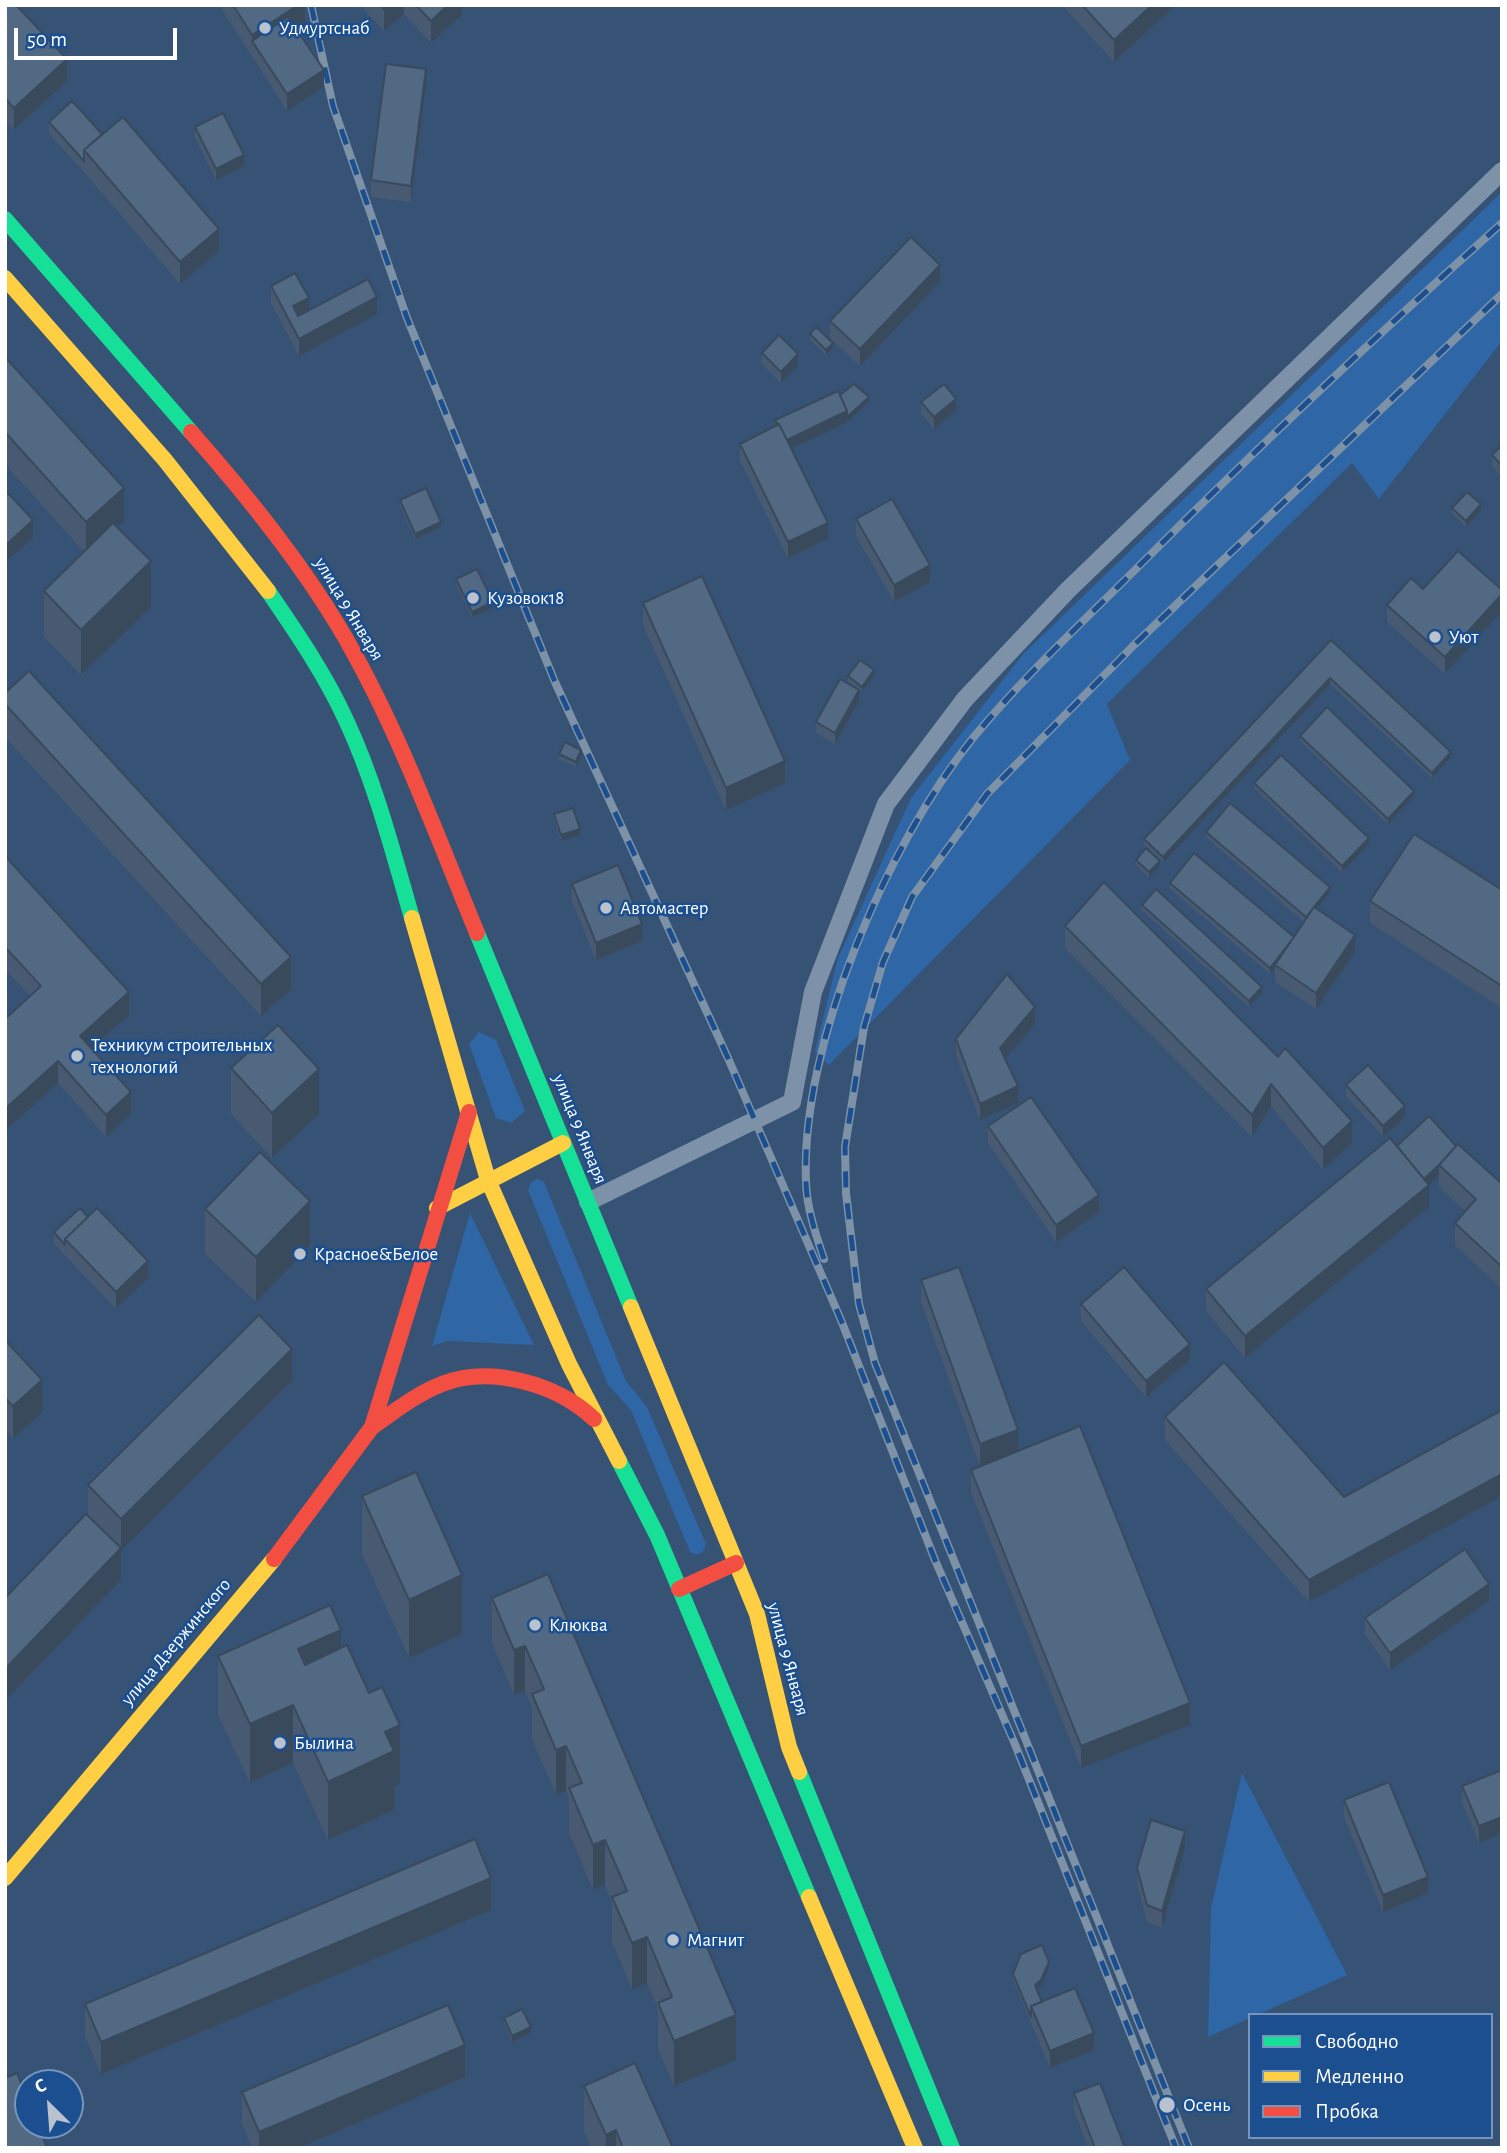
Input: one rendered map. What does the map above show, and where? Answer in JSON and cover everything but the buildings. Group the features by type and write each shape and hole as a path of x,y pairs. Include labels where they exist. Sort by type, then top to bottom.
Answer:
{"main road":[{"name":"улица 9 Января","path":"5,219 137,399 268,591 305,646 346,719 392,847 488,1180 569,1364 607,1434 680,1589 915,2148"},
{"name":"улица 9 Января","path":"5,278 137,399 290,552 339,626 393,729 757,1614 789,1747 952,2148"},
{"name":"улица Дзержинского","path":"5,1878 282,1549 372,1427 417,1288 437,1208 469,1112"},
{"path":"437,1208 564,1143"},
{"name":"улица Дзержинского","path":"372,1427 424,1393 450,1381 475,1378 516,1380 552,1392 587,1410 607,1434"},
{"path":"680,1589 736,1563"}],"street":[{"path":"588,1202 792,1102 813,992 886,804 965,699 1068,590 1502,171"}],"shaded area":[{"path":"1502,192 1502,341 1379,499 1352,463 1107,704 1130,760 829,1065 815,1051 838,958 911,798 1023,654"},
{"path":"479,1032 496,1040 525,1111 511,1123 496,1118 469,1044"},
{"path":"538,1179 544,1182 626,1381 647,1407 706,1544 703,1552 697,1555 690,1552 631,1410 608,1385 528,1190 531,1182"},
{"path":"470,1213 534,1345 447,1341 432,1346"},
{"path":"1242,1773 1347,1975 1262,2013 1248,2013 1248,2019 1208,2037 1211,1908"}],"railway":[{"path":"311,5 333,106 407,318 555,682 728,1058 841,1320 935,1560 1014,1742 1176,2148"},
{"path":"824,1259 810,1212 806,1183 808,1128 817,1070 855,948 910,833 941,782 973,738 1055,649 1274,434 1502,223"},
{"path":"1189,2148 875,1363 859,1304 846,1193 845,1147 864,1027 883,962 912,897 987,794 1134,645 1502,294"}],"traffic: fast":[{"path":"5,219 191,432"},
{"path":"268,591 319,670 346,720 375,792 412,918"},
{"path":"477,933 631,1307"},
{"path":"619,1461 657,1535 809,1897"},
{"path":"799,1772 952,2148"}],"traffic: slow":[{"path":"5,278 165,460 268,591"},
{"path":"412,918 488,1180 569,1364 619,1461"},
{"path":"437,1208 563,1143"},
{"path":"631,1307 757,1614 789,1747 799,1772"},
{"path":"5,1878 274,1559"},
{"path":"809,1897 915,2148"}],"traffic: jam":[{"path":"191,432 270,526 306,576 360,663 396,739 477,933"},
{"path":"274,1559 372,1427 469,1112"},
{"path":"372,1427 432,1388 461,1379 481,1377 502,1377 543,1388 562,1396 594,1419"},
{"path":"679,1589 736,1563"}],"place":[{"name":"Удмуртснаб","path":"265,28"},
{"name":"Кузовок18","path":"473,598"},
{"name":"Уют","path":"1435,637"},
{"name":"Автомастер","path":"606,908"},
{"name":"Техникум строительных технологий","path":"77,1056"},
{"name":"Красное&Белое","path":"300,1254"},
{"name":"Клюква","path":"535,1625"},
{"name":"Былина","path":"280,1743"},
{"name":"Магнит","path":"673,1940"},
{"name":"Осень","path":"1167,2105"}]}
